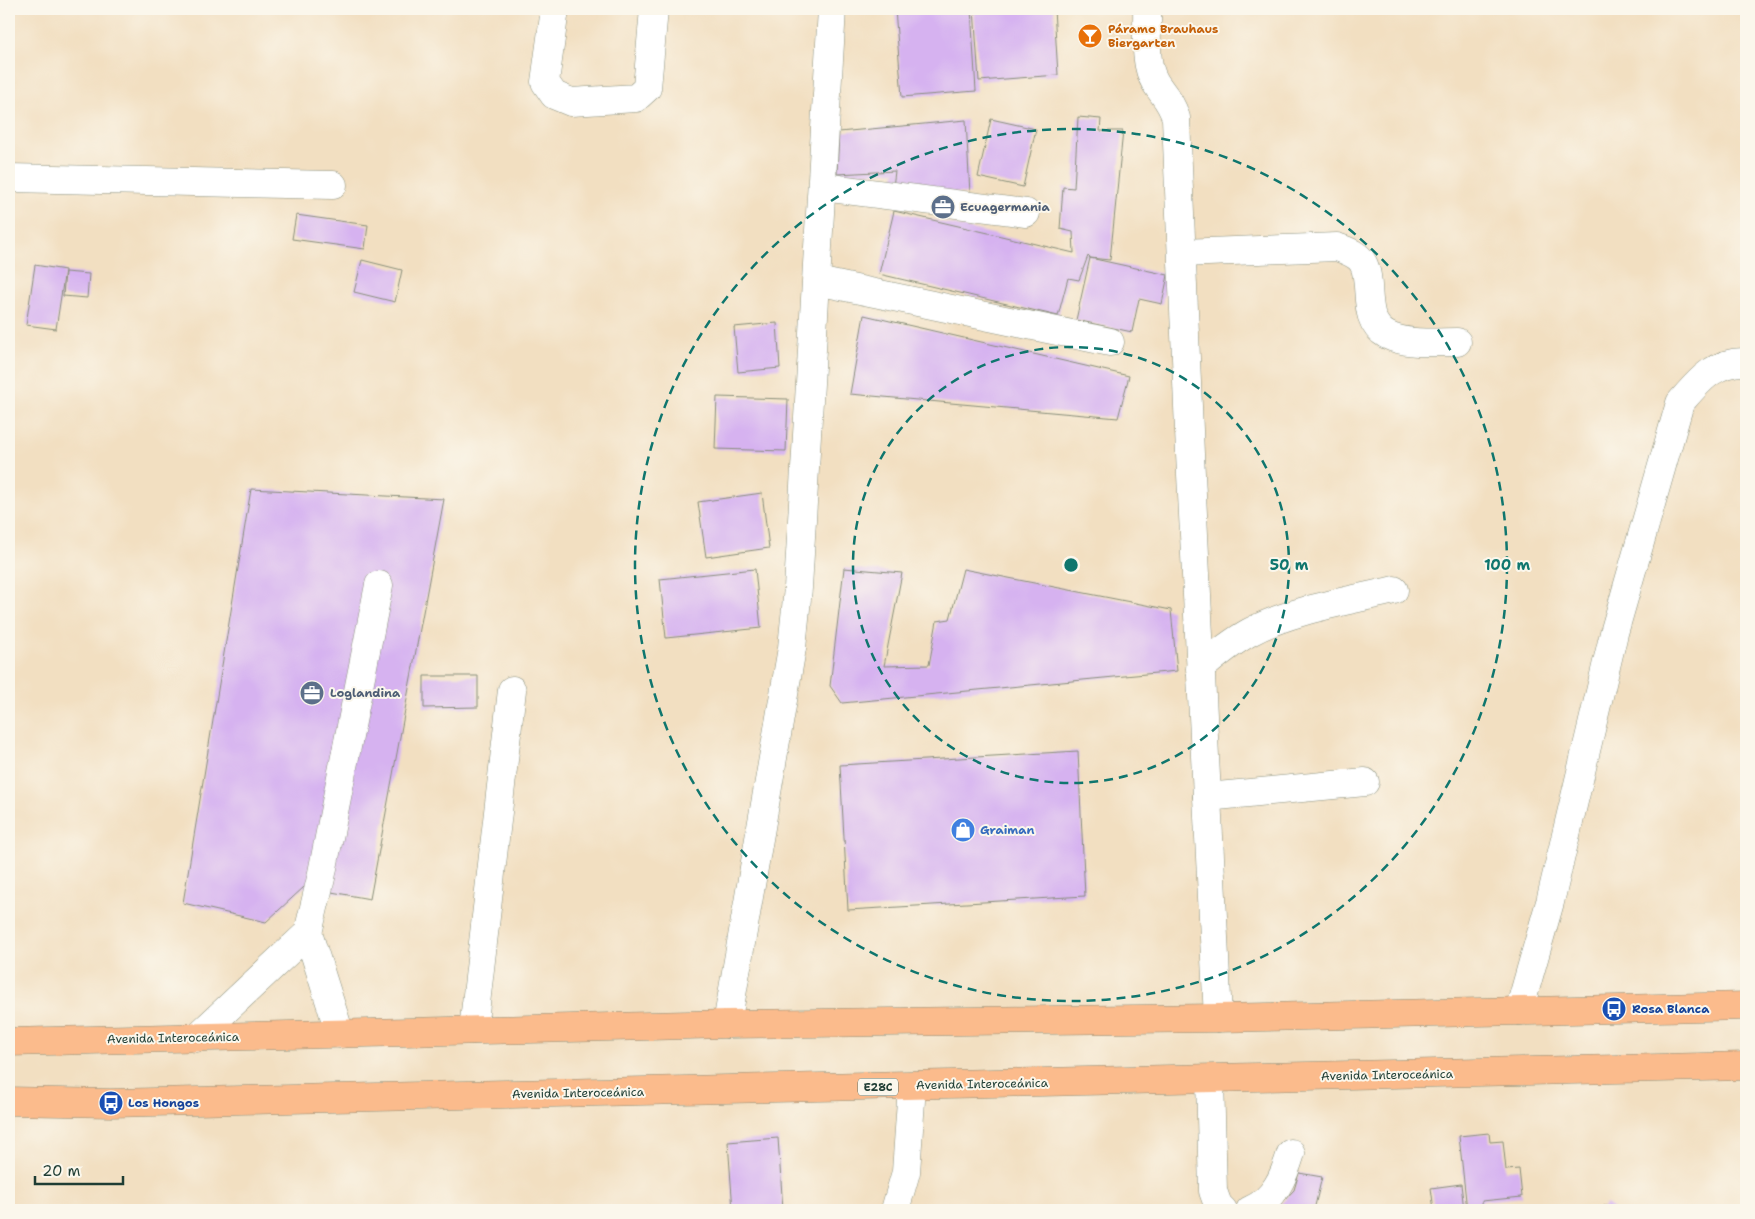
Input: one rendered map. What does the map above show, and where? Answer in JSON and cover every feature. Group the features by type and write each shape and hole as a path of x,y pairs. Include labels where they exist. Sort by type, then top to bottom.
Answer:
{"highway":[{"name":"Avenida Interoceánica","path":"9,1042 728,1024 1218,1018 1746,1006"},
{"name":"Avenida Interoceánica","path":"9,1101 111,1103 1746,1066"}],"lane":[{"path":"555,9 545,82 554,95 571,102 636,98 646,88 654,9"},
{"path":"728,1024 792,648 832,9"},
{"path":"1148,9 1149,67 1155,82 1172,104 1176,118 1200,668 1218,1018"},
{"path":"9,178 333,185"},
{"path":"822,187 1026,213"},
{"path":"1182,254 1338,247 1354,253 1364,264 1371,313 1377,326 1387,334 1408,341 1457,342"},
{"path":"816,281 1110,342"},
{"path":"1520,1011 1550,902 1614,633 1680,403 1704,374 1735,362 1746,362"},
{"path":"340,1034 308,933 321,878 379,585"},
{"path":"1200,668 1226,647 1250,632 1278,619 1394,590"},
{"path":"473,1030 512,690"},
{"path":"1207,797 1365,782"},
{"path":"196,1038 308,933"},
{"path":"1210,1079 1213,1191 1218,1205 1223,1210"},
{"path":"896,1210 906,1172 912,1086"},
{"path":"1250,1210 1258,1207 1272,1194 1284,1175 1291,1153"}],"building":[{"path":"895,9 971,9 976,91 902,97"},
{"path":"974,9 1054,9 1058,75 979,81"},
{"path":"1078,117 1101,119 1100,131 1123,131 1110,260 1090,258 1088,256 1079,280 1068,278 1058,316 879,274 894,211 1074,253 1073,232 1060,229 1063,187 1074,188"},
{"path":"991,119 1036,129 1023,187 978,177"},
{"path":"966,120 970,194 893,187 895,171 837,174 839,132"},
{"path":"296,215 368,225 365,249 292,239"},
{"path":"1090,258 1168,275 1162,304 1139,299 1132,332 1076,320"},
{"path":"362,260 402,270 395,302 354,292"},
{"path":"35,265 65,270 56,329 26,325"},
{"path":"65,272 89,274 87,298 63,296"},
{"path":"864,315 1129,376 1118,418 850,394"},
{"path":"777,323 780,368 738,372 734,327"},
{"path":"717,397 788,399 786,451 715,449"},
{"name":"Loglandina","path":"251,489 444,499 370,899 304,887 266,922 183,903"},
{"path":"762,493 769,548 706,557 698,502"},
{"path":"844,568 902,573 884,666 929,665 937,621 950,619 963,569 1171,610 1177,671 842,703 830,686"},
{"path":"755,569 761,628 666,638 660,579"},
{"path":"424,676 478,676 478,707 424,708"},
{"name":"Graiman","path":"1078,751 1085,896 848,910 840,765"},
{"path":"1489,1133 1490,1142 1503,1141 1506,1170 1519,1169 1522,1197 1482,1201 1483,1210 1467,1210 1459,1136"},
{"path":"778,1138 783,1210 733,1210 728,1142"},
{"path":"1299,1173 1322,1177 1314,1210 1275,1210 1294,1190"},
{"path":"1461,1184 1464,1210 1434,1210 1431,1188"},
{"path":"1606,1204 1614,1210 1601,1210"}],"place":[{"name":"Páramo Brauhaus Biergarten","path":"1090,36"},
{"name":"Ecuagermania","path":"943,207"},
{"name":"Loglandina","path":"312,693"},
{"name":"Graiman","path":"963,830"},
{"name":"Rosa Blanca","path":"1614,1009"},
{"name":"Los Hongos","path":"111,1103"}]}
